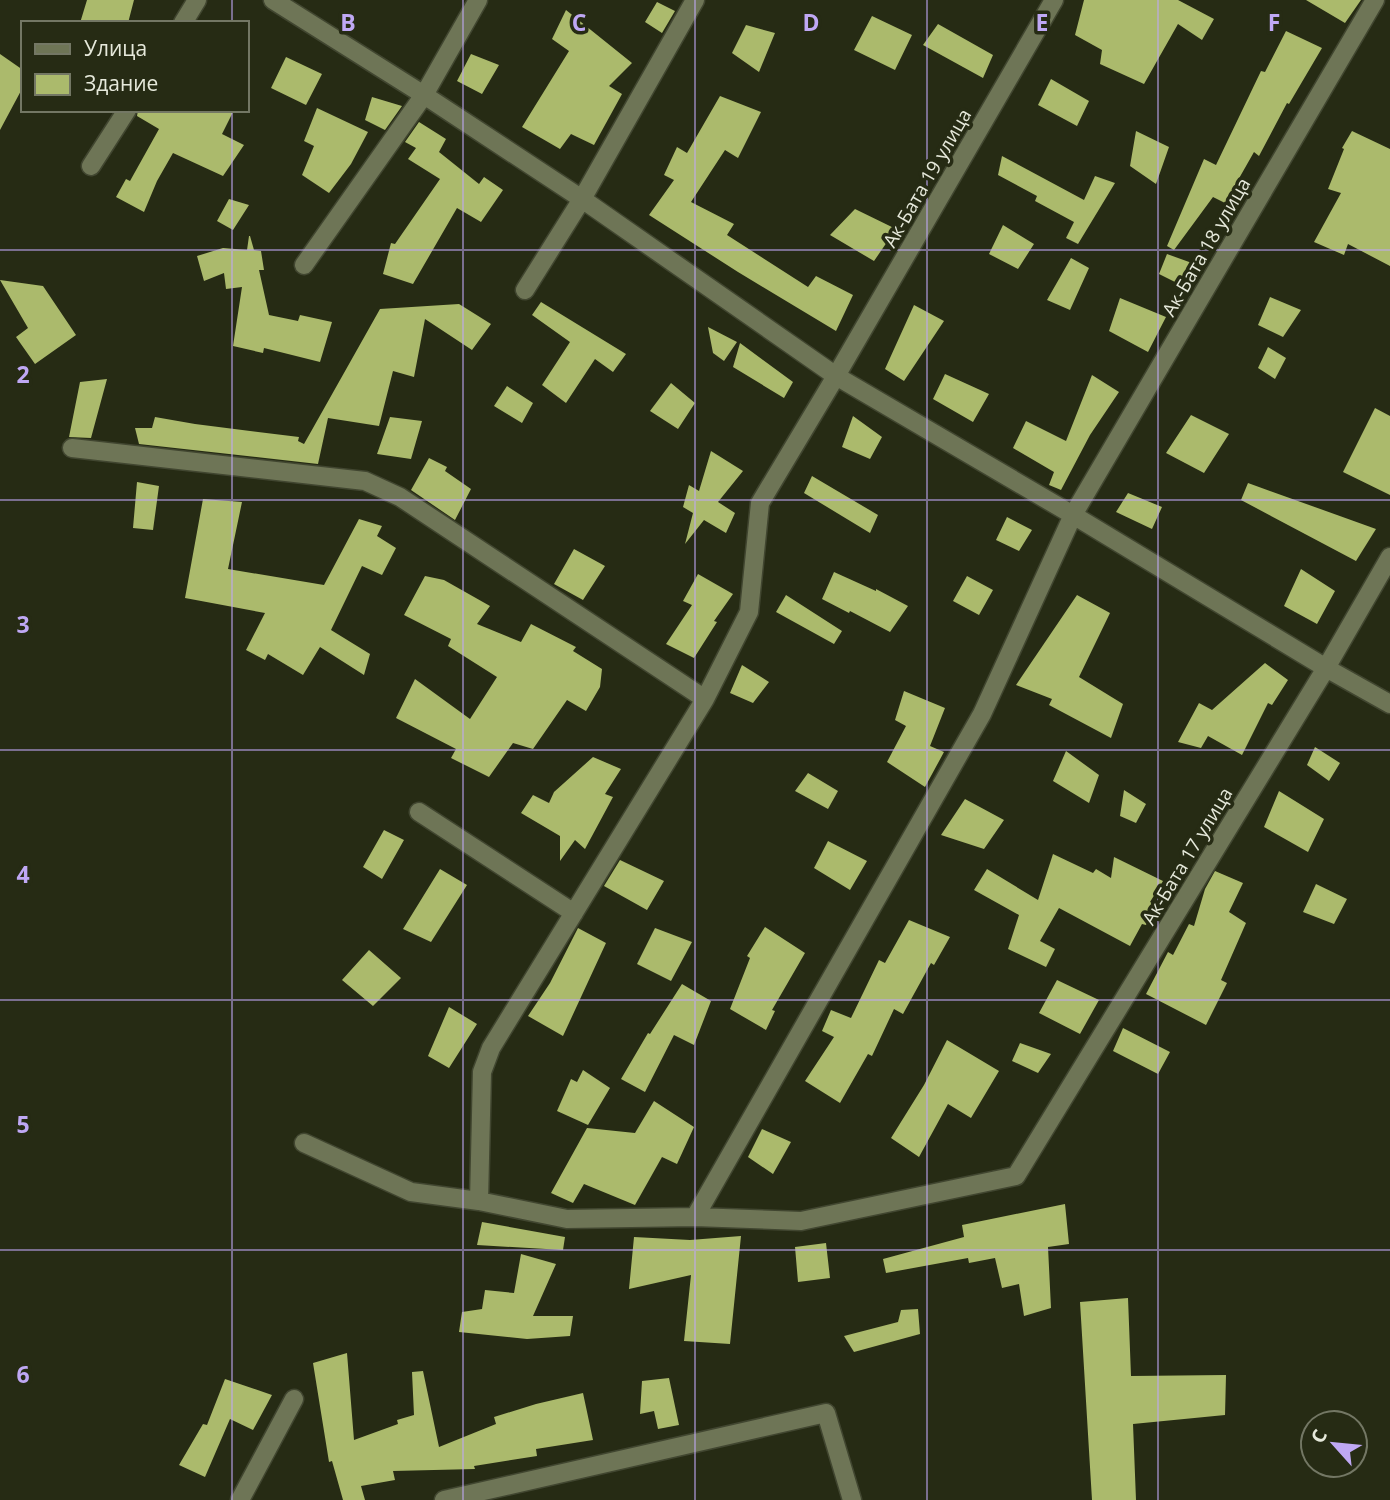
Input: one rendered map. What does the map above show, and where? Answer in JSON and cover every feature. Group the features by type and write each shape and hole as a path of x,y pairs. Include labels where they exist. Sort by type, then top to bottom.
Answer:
{"street":[{"path":"184,21 197,0"},
{"path":"273,0 582,199 836,376 1390,704"},
{"path":"304,265 424,95 478,0"},
{"path":"525,290 582,199 695,0"},
{"name":"Ак-Бата 19 улица","path":"479,1201 482,1072 491,1048 705,699 749,612 760,503 1054,0"},
{"name":"Ак-Бата 18 улица","path":"695,1217 982,714 1073,514 1376,0"},
{"path":"91,166 126,112"},
{"path":"72,448 365,481 400,496 705,699"},
{"name":"Ак-Бата 17 улица","path":"695,1217 801,1221 1016,1176 1326,668 1390,557"},
{"path":"419,812 574,913"},
{"path":"303,1143 411,1192 479,1201 566,1219 695,1217"},
{"path":"240,1500 294,1399"},
{"path":"444,1500 825,1413 852,1500"}],"building":[{"path":"87,0 134,0 129,21 81,21"},
{"path":"1084,0 1178,0 1214,19 1202,40 1178,24 1144,84 1100,64 1102,50 1075,35"},
{"path":"1306,0 1361,0 1345,23"},
{"path":"657,2 675,11 662,33 645,22"},
{"path":"566,10 632,63 609,86 622,94 594,145 571,134 560,149 522,127 569,51 552,39"},
{"path":"872,16 912,35 895,70 854,50"},
{"path":"938,24 993,55 983,78 923,45"},
{"path":"746,25 775,33 759,72 732,53"},
{"path":"1286,31 1322,48 1289,104 1287,103 1259,156 1254,152 1225,203 1213,197 1174,250 1167,246 1204,159 1216,165 1261,71 1265,72"},
{"path":"0,54 21,69 21,91 0,130"},
{"path":"471,54 499,65 482,94 457,81"},
{"path":"286,57 322,74 306,105 271,88"},
{"path":"1051,79 1089,101 1077,126 1038,105"},
{"path":"720,96 761,112 738,158 725,150 691,202 734,224 727,235 808,287 816,276 853,295 836,331 649,215 674,180 664,175 677,147 687,153"},
{"path":"372,97 402,106 385,130 365,120"},
{"path":"317,108 368,132 351,164 329,193 302,175 314,146 304,141"},
{"path":"138,112 233,112 222,134 244,145 223,176 173,153 144,212 116,197 126,179 130,181 159,129 137,116"},
{"path":"419,122 446,139 439,152 479,184 484,177 503,190 481,222 457,208 413,284 383,274 391,243 395,244 440,179 408,159 416,148 405,142"},
{"path":"1136,131 1169,147 1156,184 1130,166"},
{"path":"1352,131 1390,149 1390,266 1348,244 1344,255 1314,242 1341,193 1328,189 1344,149 1342,148"},
{"path":"1002,156 1084,200 1095,176 1115,183 1078,244 1066,238 1074,222 1035,201 1037,196 998,175"},
{"path":"229,199 249,205 233,230 217,221"},
{"path":"855,209 896,229 874,261 830,235"},
{"path":"1003,225 1034,244 1018,269 989,254"},
{"path":"249,236 254,250 261,251 264,270 259,270 269,315 298,321 300,315 332,322 320,362 264,348 263,353 233,346 242,287 226,289 224,273 204,281 197,256 223,248 247,250"},
{"path":"1167,254 1203,267 1191,290 1159,274"},
{"path":"1071,258 1089,268 1070,310 1047,300"},
{"path":"0,280 43,286 76,335 35,364 16,337 28,328"},
{"path":"1270,297 1301,310 1283,337 1258,325"},
{"path":"1120,298 1166,317 1148,352 1109,331"},
{"path":"541,302 626,354 613,372 595,359 566,403 542,385 570,342 532,315"},
{"path":"459,304 491,324 472,350 425,319 414,377 393,371 379,426 328,418 318,464 139,444 135,428 152,428 155,417 299,437 298,441 304,444 380,309"},
{"path":"914,305 944,321 904,381 885,369"},
{"path":"708,327 737,342 724,361 713,353"},
{"path":"740,343 793,382 784,398 733,367"},
{"path":"1268,347 1286,358 1275,379 1258,368"},
{"path":"945,374 989,394 973,422 933,399"},
{"path":"1092,375 1119,392 1090,435 1061,490 1049,485 1054,472 1013,448 1026,421 1066,441"},
{"path":"107,379 91,438 69,437 80,382"},
{"path":"671,383 695,403 678,429 650,411"},
{"path":"507,386 533,403 522,423 494,406"},
{"path":"1375,408 1390,416 1390,495 1343,472"},
{"path":"1191,415 1229,434 1204,473 1166,453"},
{"path":"853,416 882,437 870,459 842,447"},
{"path":"390,417 422,421 411,459 377,454"},
{"path":"711,451 743,471 718,502 735,513 726,533 704,520 685,544 693,513 683,507 689,485 699,491"},
{"path":"429,458 447,467 445,471 471,489 455,520 411,490"},
{"path":"812,476 878,515 870,533 804,493"},
{"path":"137,482 159,486 153,530 133,528"},
{"path":"1248,483 1376,529 1356,561 1241,500"},
{"path":"1128,493 1162,507 1152,529 1116,512"},
{"path":"203,499 242,502 228,569 324,585 359,519 382,526 377,536 396,548 382,575 362,566 331,630 370,654 364,675 320,647 303,675 268,654 265,660 246,650 265,613 185,598"},
{"path":"1007,517 1032,530 1019,551 996,540"},
{"path":"574,549 605,566 583,600 554,584"},
{"path":"1301,569 1335,591 1317,624 1284,606"},
{"path":"834,572 908,606 890,632 822,599"},
{"path":"698,574 733,594 714,621 717,622 694,658 666,644 692,605 683,601"},
{"path":"425,576 444,580 490,606 477,624 521,642 531,624 576,647 573,651 602,669 600,687 586,711 567,700 533,749 513,743 489,777 451,758 456,749 396,718 415,679 470,719 497,677 448,646 451,639 404,615"},
{"path":"967,576 993,590 979,615 953,601"},
{"path":"786,595 842,631 834,644 776,612"},
{"path":"1077,595 1110,613 1079,677 1123,704 1111,738 1049,705 1052,699 1016,685"},
{"path":"1265,663 1288,680 1272,705 1268,703 1242,755 1208,736 1201,748 1178,742 1199,703 1212,710"},
{"path":"742,665 769,682 753,703 730,693"},
{"path":"904,691 945,708 930,746 944,752 925,787 887,762 906,726 895,720"},
{"path":"1315,747 1340,763 1329,781 1307,765"},
{"path":"1066,751 1099,775 1089,803 1053,781"},
{"path":"593,757 621,769 605,794 613,797 585,849 575,840 560,861 560,836 521,813 533,795 549,803 554,792"},
{"path":"808,773 838,791 828,809 795,791"},
{"path":"1124,790 1146,804 1136,823 1120,816"},
{"path":"1279,791 1324,819 1308,852 1264,827"},
{"path":"965,799 1004,820 984,849 941,835"},
{"path":"384,830 404,840 382,879 363,867"},
{"path":"828,841 867,861 850,890 814,868"},
{"path":"1053,854 1093,873 1096,869 1111,878 1114,857 1163,881 1150,902 1155,905 1146,925 1142,924 1130,946 1059,908 1040,941 1055,949 1046,967 1008,949 1019,915 974,890 987,869 1038,900"},
{"path":"620,860 664,881 647,910 604,886"},
{"path":"440,869 467,885 431,942 403,929"},
{"path":"1215,871 1243,883 1229,912 1246,923 1221,980 1227,983 1206,1025 1146,994 1168,952 1173,955 1189,924 1194,926 1205,889"},
{"path":"1316,884 1347,899 1334,924 1303,912"},
{"path":"909,920 950,937 934,965 931,963 903,1014 894,1009 872,1056 868,1054 840,1103 805,1081 834,1037 822,1031 831,1010 851,1018 879,960 885,963"},
{"path":"765,927 805,953 772,1010 775,1011 766,1030 730,1009 750,958 747,956"},
{"path":"578,928 606,943 563,1036 528,1016 550,983"},
{"path":"655,928 692,942 671,981 637,964"},
{"path":"369,950 401,978 373,1006 342,980"},
{"path":"1057,980 1099,1000 1080,1034 1039,1013"},
{"path":"682,984 711,1001 694,1045 674,1035 645,1092 621,1079 648,1033 650,1034"},
{"path":"449,1007 477,1024 449,1068 428,1056"},
{"path":"1123,1028 1170,1052 1158,1074 1113,1051"},
{"path":"947,1040 999,1071 971,1118 948,1104 919,1157 891,1138 924,1085"},
{"path":"1020,1043 1051,1054 1038,1073 1012,1061"},
{"path":"583,1070 610,1088 588,1125 557,1111 571,1079 577,1082"},
{"path":"654,1101 694,1127 677,1164 662,1157 635,1205 584,1184 573,1203 551,1193 587,1128 635,1133"},
{"path":"762,1129 791,1142 773,1174 748,1157"},
{"path":"1065,1204 1069,1244 1048,1247 1051,1308 1024,1316 1019,1284 1002,1288 995,1258 969,1263 968,1258 886,1273 883,1259 964,1237 962,1225"},
{"path":"482,1222 565,1237 563,1250 477,1245"},
{"path":"741,1236 730,1344 684,1341 691,1275 629,1289 634,1237 690,1240"},
{"path":"826,1243 830,1278 798,1282 795,1247"},
{"path":"521,1254 556,1264 533,1316 573,1316 570,1336 527,1339 459,1332 462,1312 482,1309 485,1290 514,1293"},
{"path":"1128,1298 1131,1376 1226,1375 1225,1415 1133,1424 1136,1500 1092,1500 1080,1302"},
{"path":"918,1309 920,1334 854,1352 844,1336 898,1322 901,1310"},
{"path":"347,1353 354,1440 398,1424 397,1420 414,1415 412,1372 423,1371 439,1447 496,1424 494,1417 583,1393 593,1440 536,1449 537,1456 474,1466 475,1469 393,1471 395,1480 361,1486 365,1500 343,1500 332,1461 329,1462 313,1363"},
{"path":"669,1378 679,1425 658,1429 654,1411 640,1414 642,1381"},
{"path":"225,1379 272,1395 253,1430 230,1419 205,1477 179,1465 203,1424 207,1425"}]}
